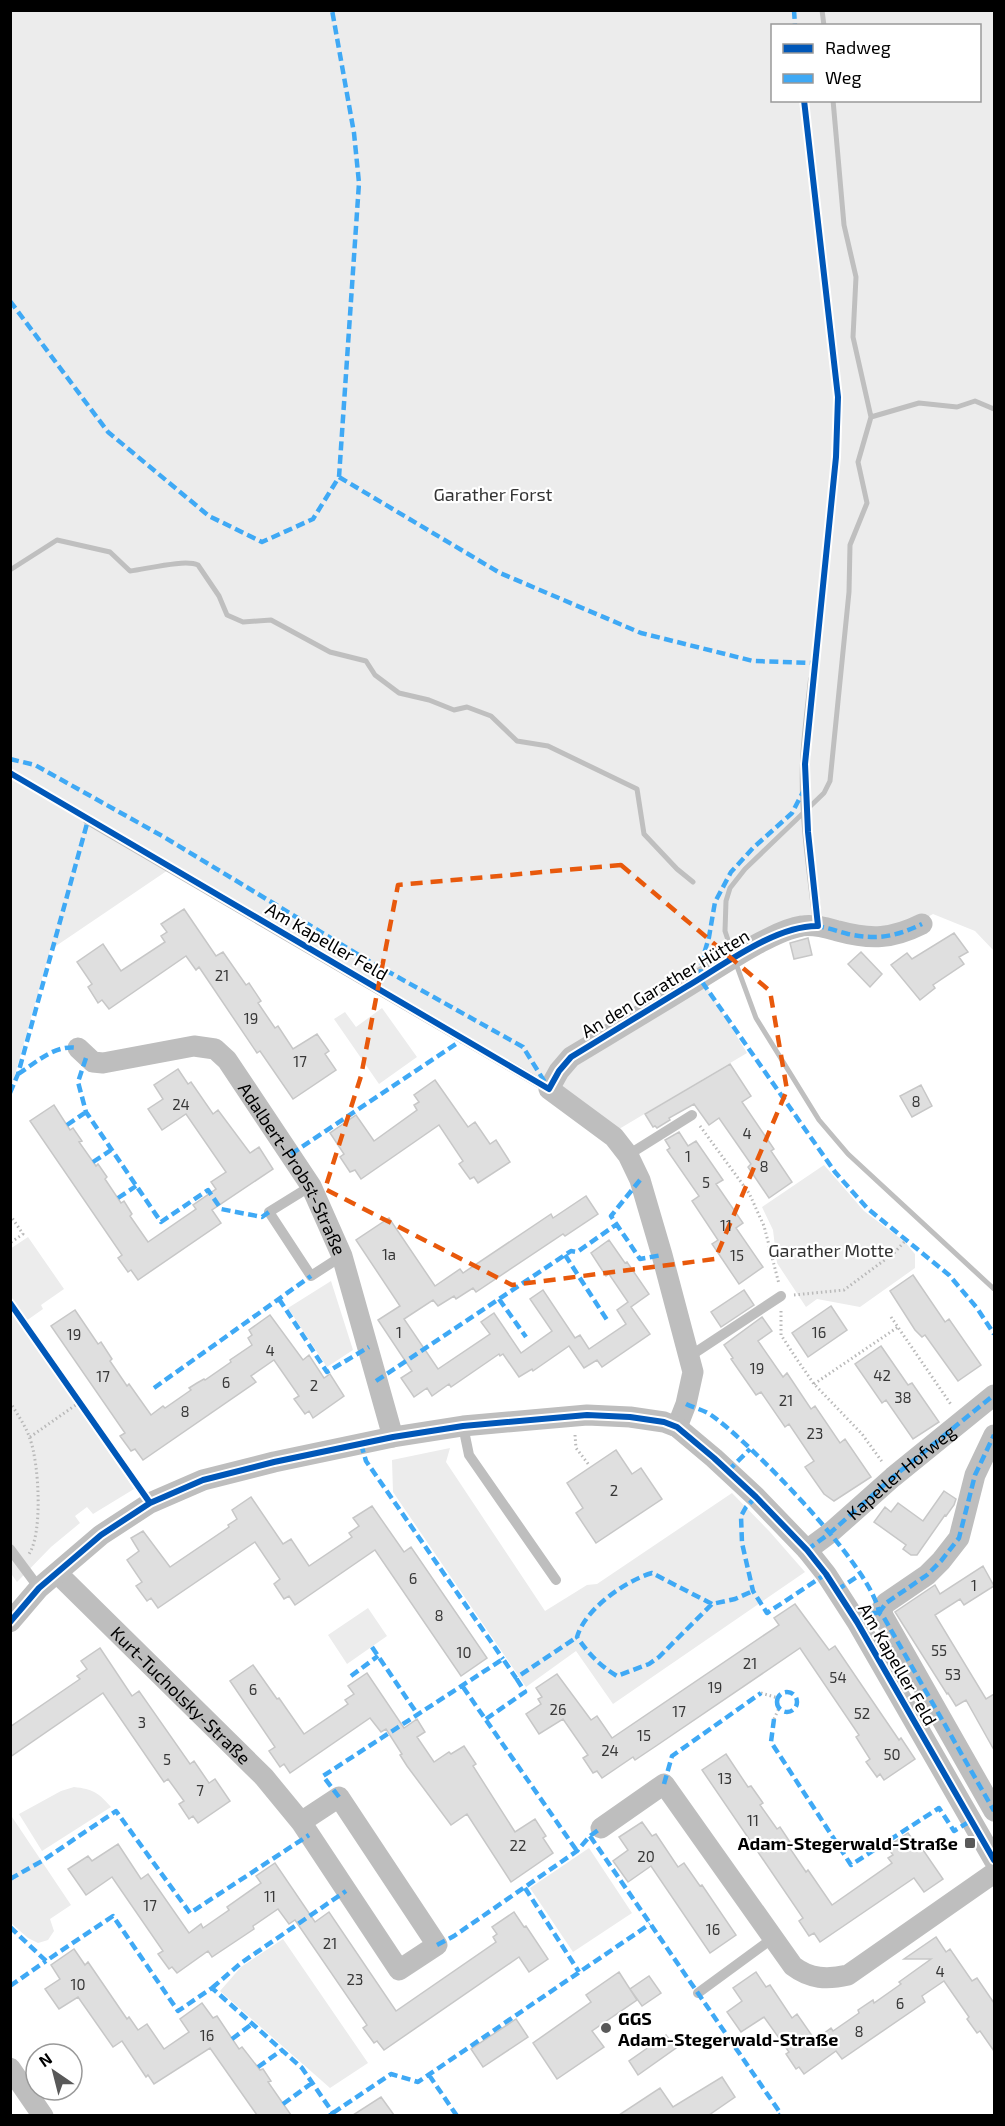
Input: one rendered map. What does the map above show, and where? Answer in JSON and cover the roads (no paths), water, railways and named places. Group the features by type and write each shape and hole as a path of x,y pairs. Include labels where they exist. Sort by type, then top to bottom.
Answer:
{"street":[{"name":"An den Garather Hütten","path":"549,1089 559,1071 571,1057 744,952 793,928 803,925 818,926 858,935 885,937 904,933 922,924"},
{"name":"Adalbert-Probst-Straße","path":"78,1048 93,1062 103,1063 194,1046 215,1049 227,1060 311,1186 342,1256 393,1437"},
{"name":"Am Kapeller Feld","path":"549,1089 614,1137 628,1155 643,1191 693,1372 686,1404 677,1427 756,1497 807,1550 857,1622 994,1860"},
{"name":"Kapeller Hofweg","path":"807,1550 994,1395"},
{"path":"10,1622 39,1588 101,1535 135,1511 203,1480 274,1462 393,1437 464,1426 574,1416 630,1417 664,1422 677,1427"},
{"path":"879,1613 886,1603 927,1575 941,1562 959,1539 975,1475 994,1435"},
{"name":"Kurt-Tucholsky-Straße","path":"57,1573 264,1777 301,1822 399,1970 437,1945 339,1797 301,1822"},
{"name":"Am Kapeller Feld","path":"857,1622 874,1613 883,1616 994,1811"},
{"path":"602,1828 664,1784 793,1966 804,1974 832,1979 848,1976 994,1873"},
{"path":"10,2068 43,2115"}],"lane":[{"path":"813,680 805,764 808,832 818,926"},
{"name":"Am Kapeller Feld","path":"88,820 549,1089"},
{"path":"628,1155 692,1115"},
{"path":"311,1186 269,1212 311,1276 342,1256"},
{"path":"690,1356 781,1296"},
{"path":"464,1426 469,1455 555,1580"},
{"path":"10,1549 39,1588"},
{"path":"698,1993 773,1938"}],"waterway":[{"path":"822,10 824,24"},
{"path":"732,952 725,931 726,901 730,888 745,869 824,793 830,781 849,592 850,545 867,503 858,462 871,417 853,337 856,277 844,225 833,102"},
{"path":"871,417 919,403 957,407 975,401 994,409"},
{"path":"10,570 57,540 110,552 130,571 184,563 198,565 219,596 227,615 243,622 271,620 330,652 366,661 375,675 399,693 429,700 454,710 467,707 491,716 517,741 548,746 637,789 644,834 677,869 693,882"},
{"path":"735,961 756,1018 819,1120 848,1154 994,1289"}],"place":[{"name":"Adam-Stegerwald-Straße","path":"970,1843"},
{"name":"GGS Adam-Stegerwald-Straße","path":"606,2028"}],"park label":[{"name":"Garather Forst","path":"493,494"},
{"name":"Garather Motte","path":"831,1250"}]}
